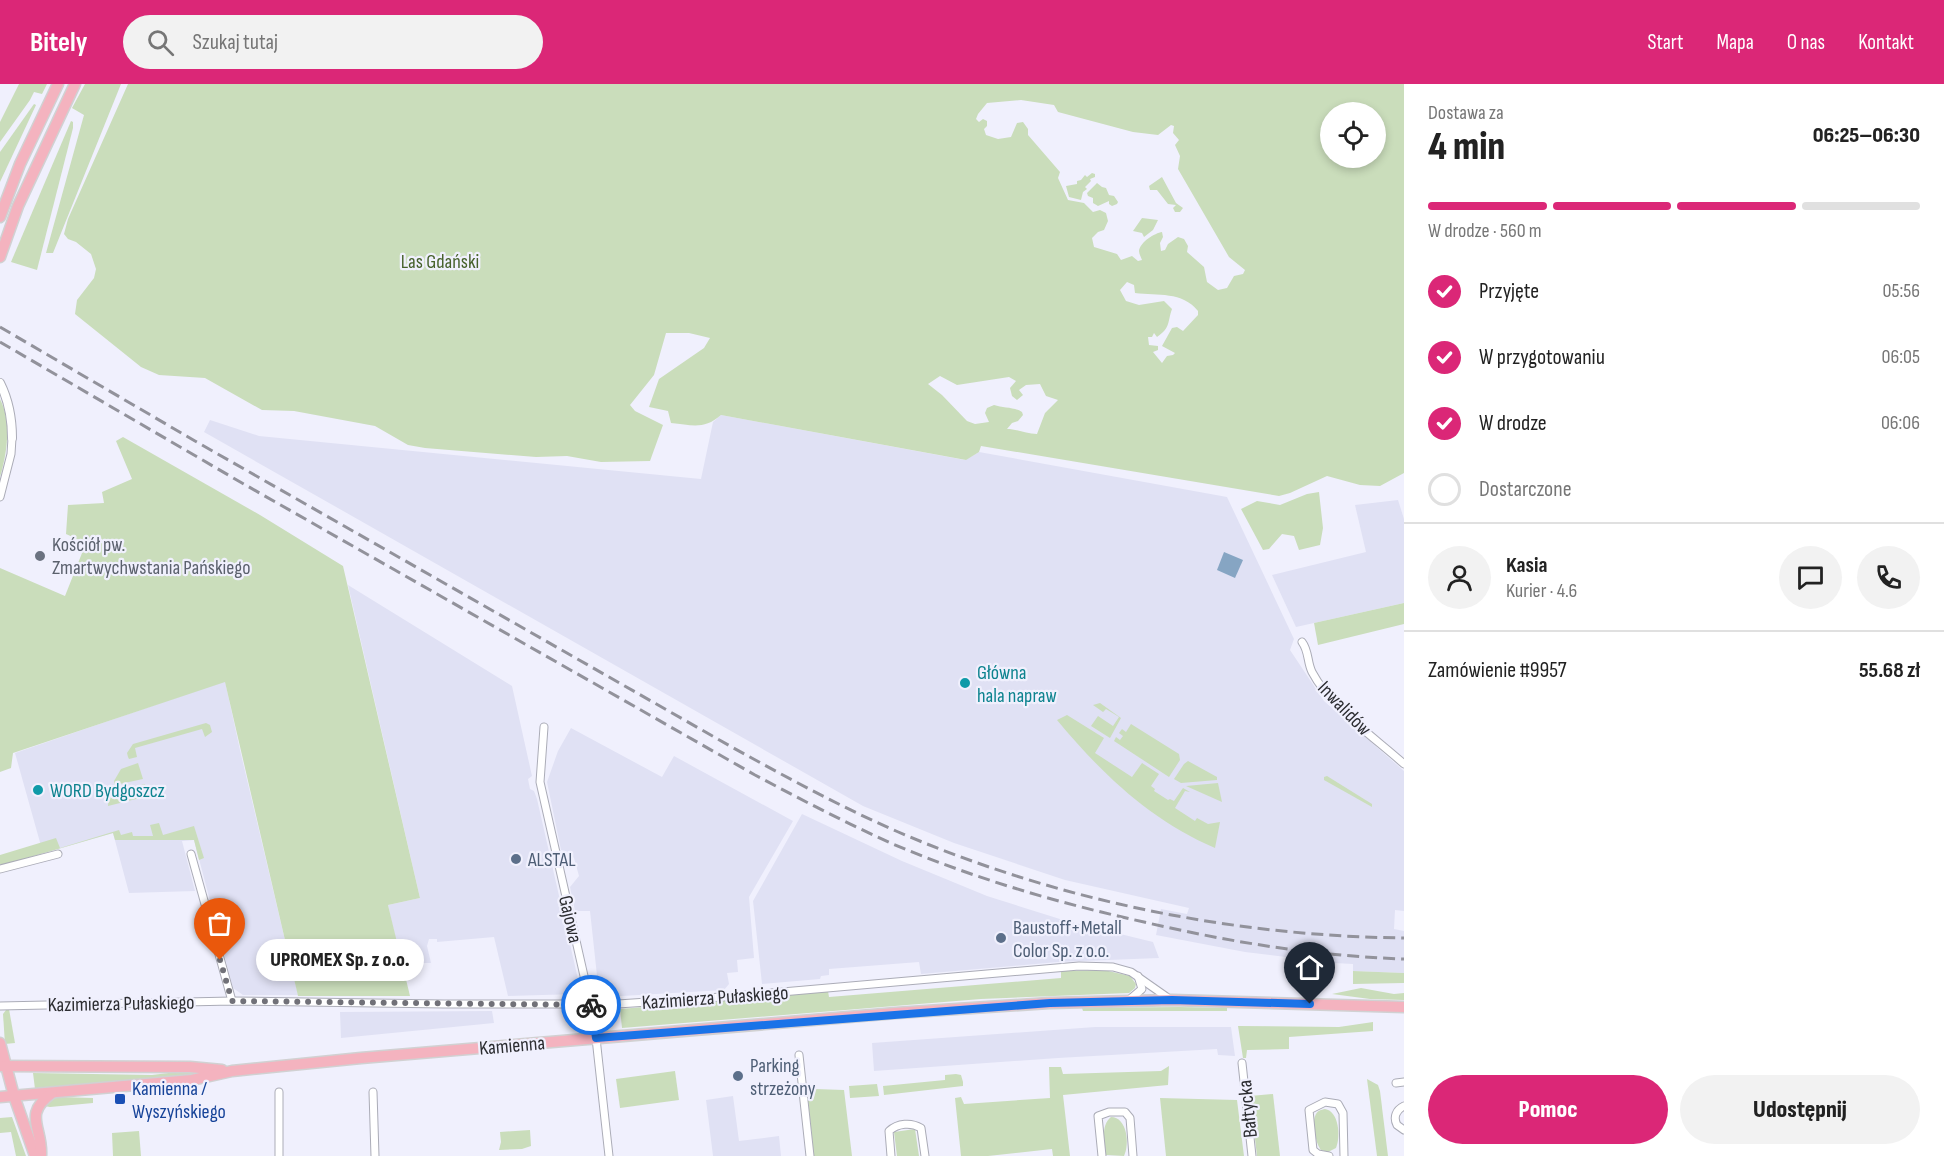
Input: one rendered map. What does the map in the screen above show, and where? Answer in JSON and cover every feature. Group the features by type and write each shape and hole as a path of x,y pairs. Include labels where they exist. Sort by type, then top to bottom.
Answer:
{"main road":[{"path":"0,217 20,164 58,84"},
{"path":"0,257 18,206 75,84"},
{"name":"Kamienna","path":"0,1097 192,1080 232,1071 596,1038 1050,1003 1172,1000 1404,1006"},
{"path":"0,1043 3,1066 35,1156"},
{"name":"Kamienna","path":"3,1066 190,1067 232,1071"},
{"path":"41,1156 35,1114 40,1103 52,1093"}],"street":[{"path":"0,383 8,402 12,421 6,480 0,496"},
{"name":"Inwalidów","path":"1302,642 1306,647 1312,671 1329,697 1404,764"},
{"name":"Gajowa","path":"544,727 540,782 591,1004 596,1038"},
{"path":"0,869 58,854"},
{"path":"191,854 232,1001"},
{"name":"Kazimierza Pułaskiego","path":"0,1006 232,1001 591,1004 736,996 1079,966 1120,968 1138,976 1172,1000"},
{"path":"1128,1000 1136,996 1142,988 1138,976"},
{"path":"596,1038 609,1156"},
{"path":"799,1055 810,1156"},
{"name":"Bałtycka","path":"1242,1063 1252,1156"},
{"path":"1396,1083 1404,1082"},
{"path":"279,1092 279,1156"},
{"path":"373,1092 375,1156"},
{"path":"1324,1102 1338,1104 1343,1113 1344,1155 1318,1154 1314,1150 1309,1110 1324,1102"},
{"path":"1404,1106 1397,1111 1395,1117 1397,1125 1404,1130"},
{"path":"1102,1156 1098,1116 1108,1112 1125,1112 1130,1118 1133,1156"},
{"path":"891,1156 889,1131 894,1126 914,1124 921,1128 925,1156"}],"shaded area":[{"path":"721,415 965,460 979,452 1227,497 1294,639 1290,650 1324,701 1404,771 1404,911 1395,910 1394,929 1404,931 1404,973 1353,971 1353,964 1245,952 1156,935 1161,909 1187,914 1189,908 1065,880 954,843 863,806 204,432 210,420 259,436 701,479 713,422"},
{"path":"1398,500 1404,519 1404,603 1296,627 1272,575 1366,552 1355,505"},
{"path":"348,585 512,686 532,776 528,779 530,789 534,791 537,799 580,988 577,994 508,996 494,937 437,942 437,939 429,939 427,946 431,963 401,963 388,905 420,898"},
{"path":"225,681 298,995 243,995 233,988 194,840 182,841 195,891 129,893 113,833 43,853 15,753"},
{"path":"571,728 662,777 674,756 793,821 749,897 754,958 737,960 738,972 727,973 729,984 724,990 605,997 599,994 590,911 575,911 570,887 579,876 574,858 568,852 561,850 547,782 558,751"},
{"path":"802,814 902,861 987,896 1063,920 1153,942 1159,958 1058,962 921,974 919,962 829,969 829,975 821,976 820,979 762,984 753,901"},
{"path":"492,1011 494,1023 341,1038 340,1012"},
{"path":"1095,1027 1231,1027 1235,1056 1218,1055 1217,1049 874,1071 872,1043"},
{"path":"733,1096 739,1141 779,1136 781,1156 713,1156 706,1100"}],"green space":[{"path":"19,84 47,84 42,94 34,92 0,142 0,122"},
{"path":"85,84 121,84 53,253 46,253 84,115 72,108"},
{"name":"Las Gdański","path":"128,84 1404,84 1404,473 1380,486 1360,485 1327,476 1279,496 981,446 979,452 966,460 721,415 703,425 671,423 668,411 649,407 659,379 704,348 710,338 689,333 666,333 654,375 630,405 635,411 663,425 650,461 601,462 567,456 536,457 408,445 375,426 294,411 262,410 205,378 159,375 141,367 75,314 77,300 94,278 96,269 91,254 64,234 68,219","holes":["1021,100 1054,105 1058,112 1133,132 1158,135 1171,125 1174,126 1173,133 1179,140 1175,145 1180,156 1178,169 1229,257 1245,270 1243,274 1234,276 1227,288 1218,290 1207,282 1204,267 1187,252 1188,246 1184,239 1178,237 1161,251 1162,232 1142,244 1139,251 1142,260 1138,261 1132,256 1121,260 1117,254 1094,247 1092,238 1104,230 1108,221 1106,213 1100,210 1093,212 1084,203 1068,200 1058,178 1060,172 1028,135 1028,129 1023,122 1017,123 1011,137 998,139 986,135 984,129 987,121 983,119 979,122 976,119 987,103","1127,282 1134,285 1135,293 1177,297 1185,300 1198,311 1198,315 1183,331 1177,327 1172,328 1162,346 1175,353 1167,356 1162,363 1153,352 1158,350 1158,346 1149,345 1148,337 1152,337 1154,333 1157,337 1165,330 1172,309 1164,301 1139,305 1126,301 1120,290","940,376 957,385 1009,377 1016,381 1010,388 1012,396 1017,400 1023,395 1019,390 1026,385 1040,384 1046,396 1058,400 1045,413 1037,434 1007,429 1012,423 1018,421 1023,415 1022,412 994,405 987,408 985,413 989,422 975,424 967,421 928,384"]},
{"path":"34,104 36,105 0,182 0,152"},
{"path":"71,121 73,128 37,270 11,262"},
{"path":"1092,173 1095,177 1090,179 1091,181 1085,187 1087,189 1083,192 1081,200 1069,197 1066,186 1077,184 1077,181 1085,175 1087,177"},
{"path":"1162,177 1176,203 1183,208 1180,212 1175,212 1173,208 1176,205 1168,204 1157,190 1150,190 1149,186"},
{"path":"1097,183 1106,188 1109,195 1114,196 1117,204 1112,206 1109,201 1098,206 1093,203 1093,198 1087,193"},
{"path":"1142,218 1158,220 1153,230 1144,237 1142,233 1133,231"},
{"path":"0,399 6,418 7,438 0,477"},
{"path":"123,437 260,515 343,566 420,898 388,905 410,996 298,996 225,682 13,753 11,768 0,772 0,568 65,596 86,543 66,534 68,505 104,503 102,492 132,479 116,441"},
{"path":"1319,492 1323,528 1320,545 1299,550 1294,536 1282,534 1269,549 1263,550 1241,509 1257,501 1280,505 1307,494"},
{"path":"1404,603 1404,624 1318,645 1314,623"},
{"path":"1100,703 1121,718 1110,738 1091,726 1098,716 1113,726 1119,717 1106,709 1103,712 1093,705"},
{"path":"1067,715 1104,738 1095,753 1132,777 1142,763 1159,774 1151,786 1155,789 1154,791 1168,800 1174,801 1183,788 1190,792 1185,791 1175,808 1195,821 1197,818 1208,824 1220,822 1215,848 1169,824 1128,794 1057,720"},
{"path":"206,723 210,725 212,732 205,737 202,729 135,748 137,757 129,759 128,757 127,753 133,744"},
{"path":"1131,724 1179,754 1180,760 1169,777 1114,741 1116,737 1120,740 1123,736 1119,733 1122,729 1126,732"},
{"path":"1188,761 1217,777 1217,780 1181,783 1174,779"},
{"path":"138,763 143,779 115,785 114,781 121,769"},
{"path":"1327,776 1372,804 1372,807 1324,780"},
{"path":"1218,783 1222,802 1186,786"},
{"path":"145,784 148,796 108,806 109,794"},
{"path":"159,823 163,835 194,826 204,858 199,860 194,840 115,840 113,833 3,865 0,864 0,855 56,838 60,848 119,830 121,835 132,832 133,836 153,836 150,825"},
{"path":"1104,970 1130,976 1136,984 1135,988 1129,993 981,999 622,1028 620,1009 828,991 829,997 1061,978 1061,971"},
{"path":"1353,971 1404,973 1404,983 1353,984"},
{"path":"1361,988 1394,994 1404,993 1404,1000 1370,999 1332,994"},
{"path":"1082,1008 1227,1008 1227,1011 1083,1011"},
{"path":"9,1009 15,1043 5,1044 3,1014"},
{"path":"1373,1022 1373,1031 1289,1037 1289,1049 1247,1050 1246,1058 1243,1058 1238,1026 1339,1027"},
{"path":"1169,1066 1168,1085 1063,1095 1070,1156 1053,1156 1052,1149 988,1156 961,1156 955,1098 961,1097 964,1104 1050,1098 1049,1067 1061,1067 1063,1074 1161,1071"},
{"path":"185,1071 205,1073 35,1089 33,1073 152,1075"},
{"path":"675,1071 679,1100 620,1108 616,1079"},
{"path":"945,1075 961,1075 963,1086 884,1095 883,1086 945,1080"},
{"path":"1367,1079 1378,1085 1380,1091 1388,1156 1377,1156"},
{"path":"815,1083 815,1089 844,1090 852,1156 814,1156 807,1092 808,1088"},
{"path":"877,1084 879,1096 850,1098 849,1086"},
{"path":"1273,1094 1280,1156 1257,1156 1250,1096"},
{"path":"59,1097 93,1098 93,1103 44,1106 52,1099"},
{"path":"1160,1098 1237,1100 1244,1156 1166,1156"},
{"path":"1325,1109 1333,1114 1338,1125 1338,1143 1336,1148 1328,1152 1319,1147 1314,1127 1316,1114"},
{"path":"12,1117 26,1156 16,1156 11,1132 0,1133 0,1118"},
{"path":"1111,1117 1121,1121 1126,1132 1127,1145 1124,1156 1106,1155 1104,1130"},
{"path":"915,1129 919,1156 897,1156 894,1132"},
{"path":"530,1130 531,1146 522,1149 499,1150 500,1132"},
{"path":"139,1131 141,1156 113,1156 112,1133"}],"water":[{"path":"1224,552 1243,560 1235,578 1217,570"}],"railway":[{"path":"0,327 730,746 833,801 896,831 1018,877 1145,910 1274,930 1339,936 1404,938"},
{"path":"0,342 242,483 755,775 893,844 1016,889 1112,915 1240,942 1338,955 1404,959"}],"way so far":[{"path":"220,960 232,1001 591,1005"}],"place":[{"name":"Kościół pw. Zmartwychwstania Pańskiego","path":"40,556"},
{"name":"Główna hala napraw","path":"965,683"},
{"name":"WORD Bydgoszcz","path":"38,790"},
{"name":"ALSTAL","path":"516,859"},
{"name":"Baustoff+Metall Color Sp. z o.o.","path":"1001,938"},
{"name":"UPROMEX Sp. z o.o.","path":"220,960"},
{"name":"Parking strzeżony","path":"738,1076"},
{"name":"Kamienna / Wyszyńskiego","path":"120,1099"}],"route":[{"path":"591,1005 596,1038 896,1013 1050,1003 1172,1000 1310,1004"}]}
